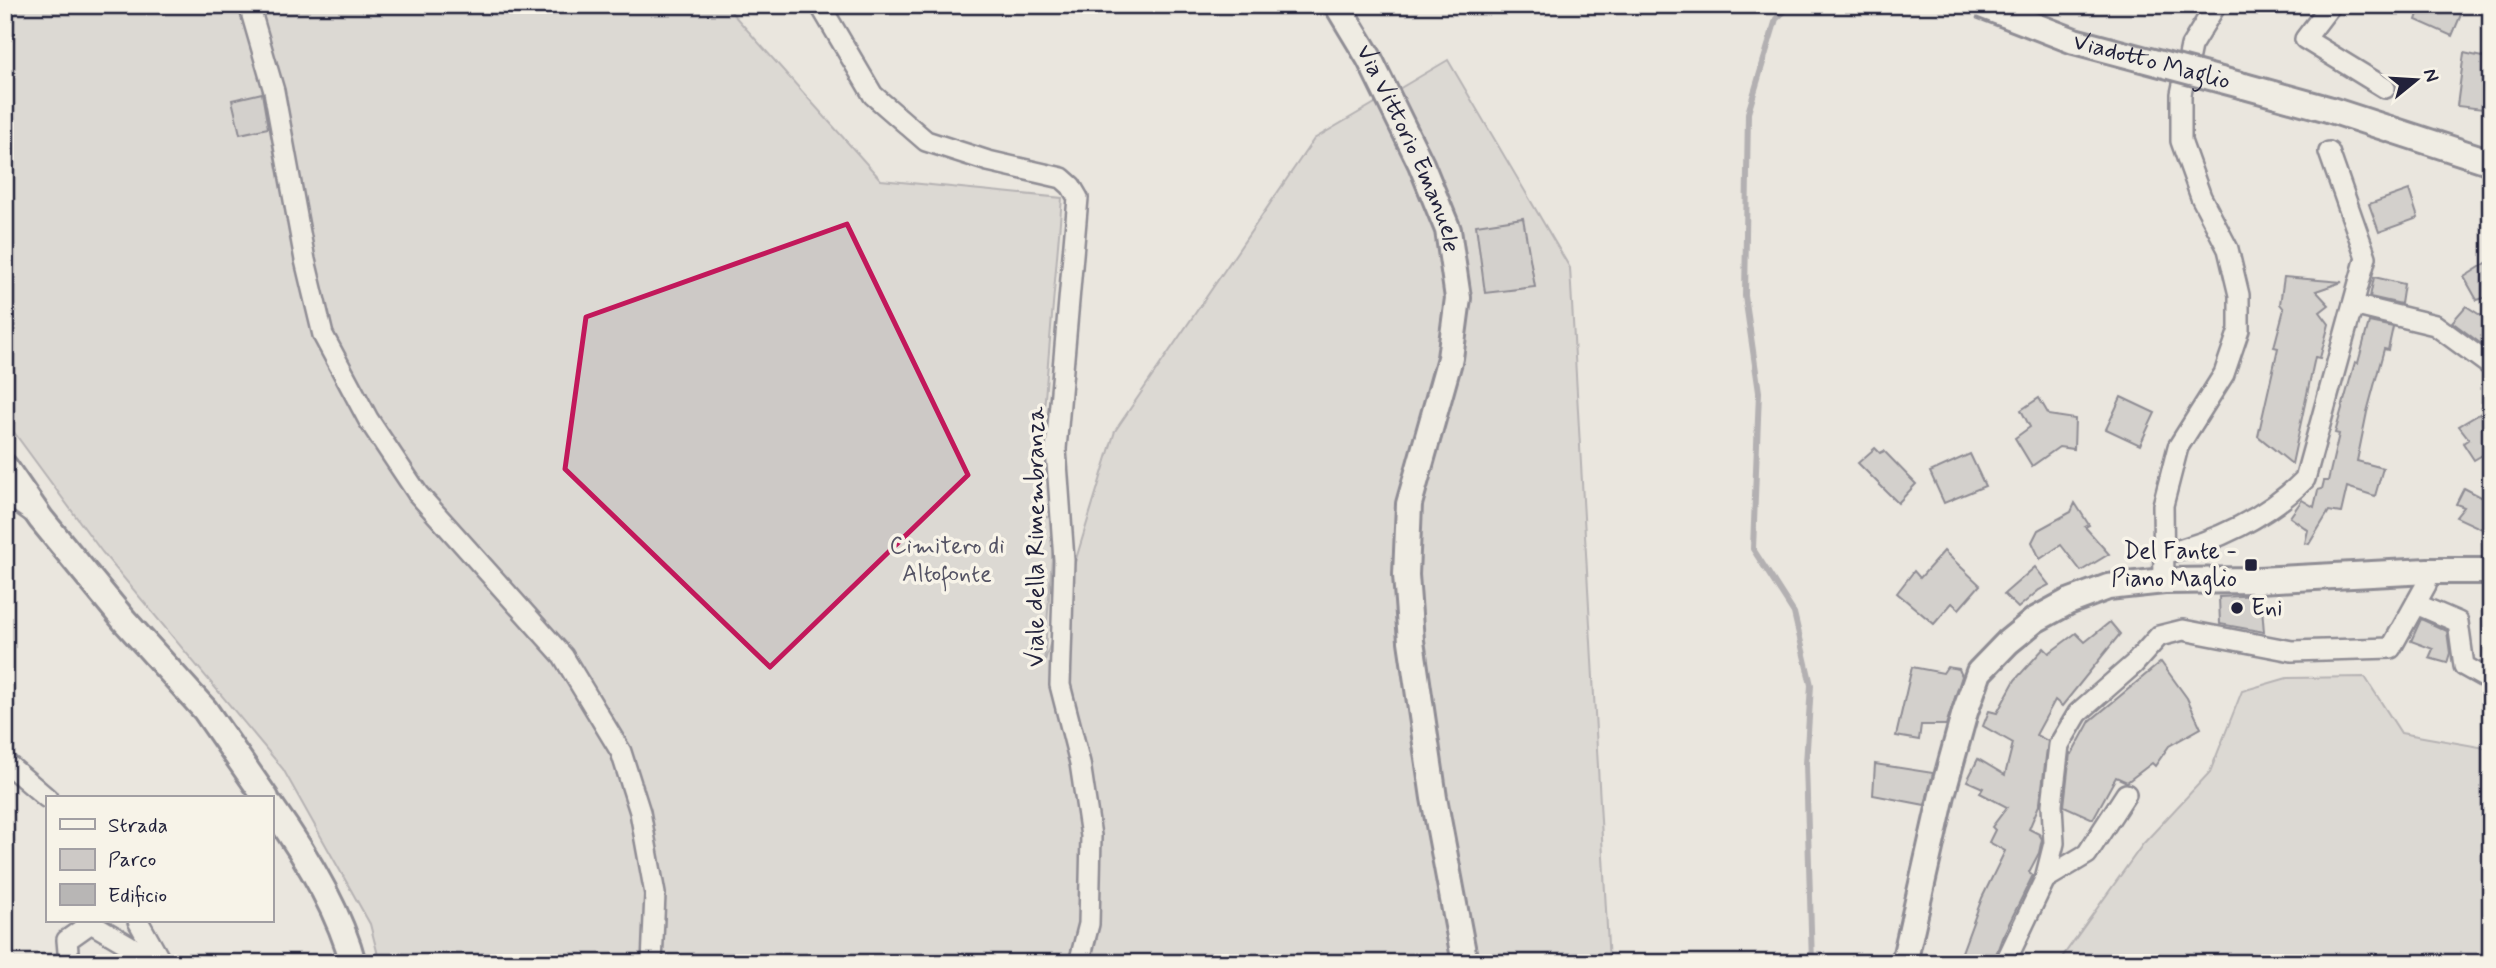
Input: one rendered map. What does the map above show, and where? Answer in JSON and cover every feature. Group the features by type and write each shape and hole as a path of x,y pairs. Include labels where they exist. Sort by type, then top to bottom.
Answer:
{"main road":[{"name":"Via Vittorio Emanuele","path":"1337,5 1369,58 1421,164 1448,230 1458,298 1451,358 1409,504 1406,575 1411,641 1434,798 1465,963"},
{"name":"Viadotto Maglio","path":"1981,5 2074,41 2328,109 2491,162"},
{"path":"5,467 41,519 124,620 205,710 265,796"},
{"path":"1904,963 1942,795 1979,672 2008,642 2035,620 2068,602 2108,587 2164,581 2491,571"},
{"path":"273,809 299,845 347,939 353,963"}],"street":[{"path":"249,5 274,91 305,260 323,335 368,419 418,494 563,656 621,752 640,812 655,894 652,963"},
{"name":"Viale della Rimembranza","path":"820,5 873,95 926,141 988,161 1062,178 1078,198 1056,449 1064,560 1060,685 1080,763 1091,836 1089,924 1079,963"},
{"path":"2164,581 2163,505 2178,447 2224,374 2239,330 2239,295 2228,248 2201,197 2181,141 2181,94 2191,46 2216,5"},
{"path":"2331,5 2305,38 2385,88"},
{"path":"2163,554 2194,547 2218,537 2286,499 2305,479 2366,257 2329,152"},
{"path":"2353,305 2435,325 2491,366"},
{"path":"5,493 41,519"},
{"path":"2006,963 2045,879 2054,843 2052,805 2059,745 2078,713 2134,664 2159,636 2183,630 2292,651 2391,648 2426,585 2428,571"},
{"path":"2416,604 2458,622 2464,666 2491,681"},
{"path":"5,762 46,798"},
{"path":"2045,879 2087,854 2126,794"},
{"path":"139,922 160,963"},
{"path":"69,963 67,940 92,923 160,963"}],"highlighted area":[{"path":"847,224 968,475 770,667 565,469 586,317"}],"green space":[{"name":"Cimitero di Altofonte","path":"5,5 725,5 881,180 1062,198 1035,516 1055,518 1044,664 1115,431 1314,139 1448,60 1570,268 1609,963 380,963 370,924 283,769 102,552 5,420"},
{"path":"2365,677 2401,733 2491,749 2491,963 2058,963 2143,844 2210,772 2242,691 2287,678"}],"building":[{"path":"2421,5 2465,5 2452,36 2416,20"},
{"path":"2464,53 2491,59 2491,110 2457,106"},
{"path":"262,93 268,128 240,134 232,100"},
{"path":"2409,190 2418,218 2379,232 2369,204"},
{"path":"1523,218 1535,287 1485,293 1476,225"},
{"path":"2491,260 2491,296 2477,300 2464,277"},
{"path":"2284,277 2342,282 2316,291 2329,305 2320,312 2329,324 2320,358 2315,357 2292,464 2258,436 2278,348 2274,347 2284,309 2280,304"},
{"path":"2374,277 2404,284 2401,304 2370,297"},
{"path":"2466,306 2491,322 2491,337 2484,346 2452,322"},
{"path":"2369,322 2393,327 2388,350 2384,349 2367,412 2357,461 2383,468 2375,496 2347,487 2341,513 2329,511 2309,544 2305,543 2308,530 2290,517 2302,500 2314,507 2318,490 2322,489 2324,481 2328,481 2339,434 2335,433"},
{"path":"2121,397 2155,413 2140,445 2106,429"},
{"path":"2039,398 2049,415 2075,419 2074,449 2059,447 2032,466 2015,438 2030,427 2021,410"},
{"path":"2483,412 2491,431 2491,450 2474,460 2463,443 2469,439 2459,426"},
{"path":"1875,448 1880,453 1884,451 1916,484 1898,503 1858,463"},
{"path":"1970,454 1985,486 1944,503 1930,472"},
{"path":"2464,488 2491,502 2491,510 2482,529 2456,517 2464,507 2456,504"},
{"path":"2075,503 2089,525 2085,527 2109,554 2081,571 2061,545 2040,559 2032,542 2038,530 2071,512"},
{"path":"1944,551 1980,585 1959,609 1952,603 1934,624 1897,593 1914,571 1920,578"},
{"path":"2035,567 2049,585 2018,608 2004,594"},
{"path":"2261,595 2264,632 2220,624 2219,597"},
{"path":"2421,619 2447,631 2450,653 2447,663 2429,658 2433,649 2411,641"},
{"path":"2110,622 2120,634 2062,706 2055,700 2036,735 2048,741 2040,803 2029,829 2039,834 2042,839 2039,853 2029,872 2033,875 2002,938 1993,963 1958,963 1982,898 2005,851 1989,842 1995,830 1992,827 2007,807 1980,793 1983,788 1967,781 1978,759 2005,775 2013,743 1983,726 1989,711 1997,713 2015,680 2044,648 2049,653 2076,633 2085,642"},
{"path":"2161,662 2187,698 2201,728 2169,746 2155,766 2152,763 2127,782 2116,777 2093,819 2064,806 2070,753 2072,754 2090,721"},
{"path":"1912,667 1943,673 1947,667 1959,669 1962,676 1946,725 1921,725 1919,740 1896,736"},
{"path":"1875,764 1933,773 1925,805 1873,795"}],"waterway":[{"path":"1791,5 1776,19 1748,113 1745,296 1759,392 1753,549 1794,613 1811,685 1806,764 1812,963"}],"place":[{"name":"Del Fante - Piano Maglio","path":"2251,565"},
{"name":"Eni","path":"2237,608"}]}
